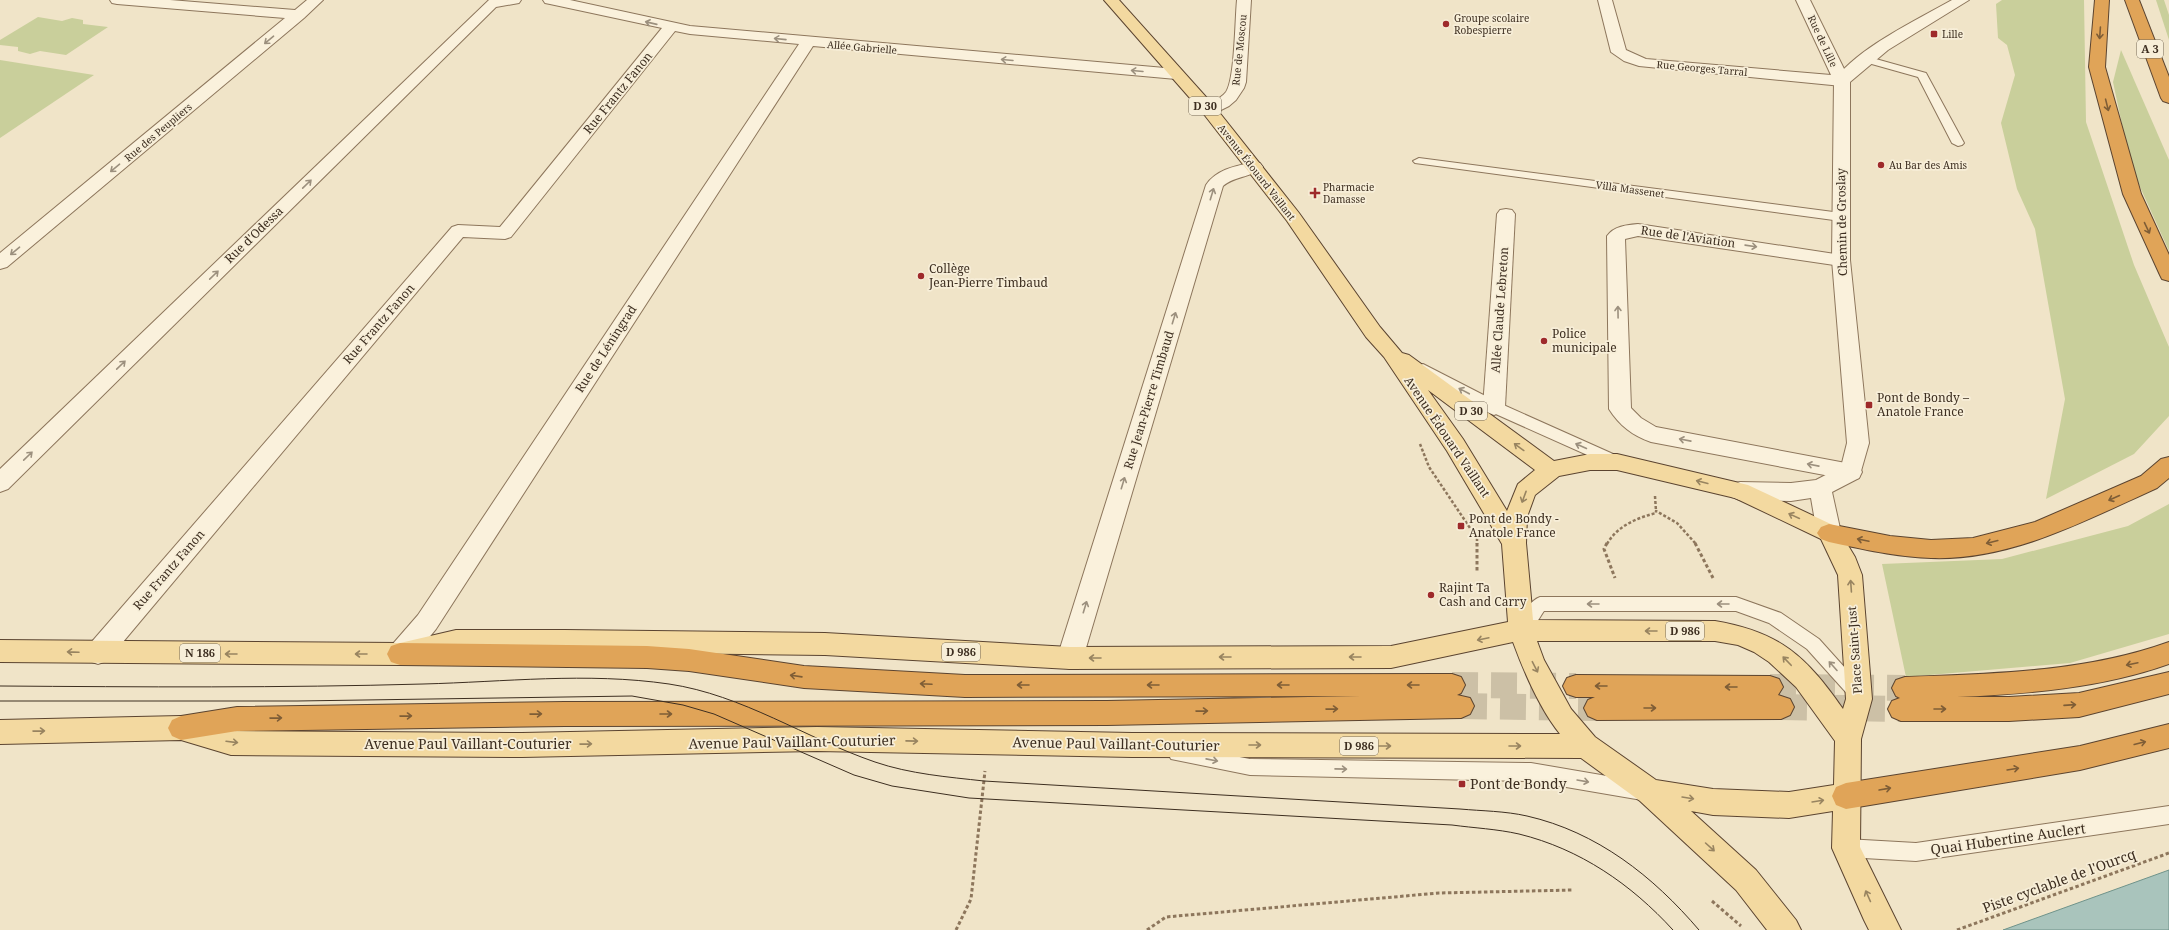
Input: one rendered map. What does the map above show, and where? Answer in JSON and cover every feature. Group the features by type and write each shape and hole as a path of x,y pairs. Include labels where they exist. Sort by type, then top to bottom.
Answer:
{"highway":[{"path":"2102,0 2097,67 2132,194 2169,275"},
{"name":"A 3","path":"2132,0 2169,98"},
{"path":"1829,533 1890,545 1931,548 1973,547 2040,530 2149,482 2169,465"},
{"path":"2169,653 2157,659 2085,674 1903,699 2008,710 2079,704 2169,683"},
{"path":"181,728 237,719 260,718 565,714 1107,713 1457,695 965,686 804,677 689,660 647,657 400,654"},
{"path":"1576,686 1776,697 1596,708"},
{"path":"1846,796 2080,758 2169,736"}],"main road":[{"name":"Avenue Édouard Vaillant","path":"1111,0 1209,110 1292,217 1373,332 1391,352 1454,445 1514,543"},
{"name":"Avenue Édouard Vaillant","path":"1391,352 1551,470"},
{"path":"1786,930 1746,880 1650,792 1586,746 1562,717 1533,663 1521,630 1518,574 1514,543 1516,517 1526,490 1551,470 1590,462 1617,462 1740,491 1829,533"},
{"name":"Place Saint-Just","path":"1829,533 1844,557 1850,575 1859,695 1848,739 1846,848"},
{"name":"D 986","path":"400,654 456,641 565,641 825,644 1070,658 1391,657 1521,630 1715,631 1745,636 1780,654 1823,700 1848,739"},
{"name":"N 186","path":"0,650 98,653 400,654"},
{"name":"Avenue Paul Vaillant-Couturier","path":"0,732 181,728 231,743 522,745 684,743 817,739 1132,745 1586,746"},
{"path":"1650,792 1713,802 1789,805 1846,796"},
{"path":"1846,848 1874,910 1886,930"}],"street":[{"path":"117,0 299,15"},
{"name":"Rue des Peupliers","path":"0,263 316,0"},
{"name":"Rue d'Odessa","path":"0,483 491,4 501,1 514,0"},
{"name":"Allée Gabrielle","path":"550,0 671,27 808,42 1176,74"},
{"name":"Rue de Moscou","path":"1209,110 1225,103 1235,93 1238,82 1244,0"},
{"name":"Rue Georges Tarral","path":"1605,0 1619,52 1629,58 1644,63 1842,81"},
{"name":"Rue de Lille","path":"1804,0 1842,81"},
{"path":"1842,81 1865,59 1962,0"},
{"name":"Rue Frantz Fanon","path":"98,653 458,231 505,234 671,27"},
{"name":"Rue de Léningrad","path":"400,654 427,622 808,42"},
{"name":"Chemin de Groslay","path":"1842,81 1841,260 1858,442 1851,472"},
{"name":"Rue Jean-Pierre Timbaud","path":"1070,658 1215,185 1220,178 1233,172 1254,168"},
{"name":"Allée Claude Lebreton","path":"1494,406 1506,214"},
{"name":"Rue de l'Aviation","path":"1841,260 1638,230 1625,231 1616,236 1620,409 1628,420 1651,434 1851,472"},
{"path":"1740,491 1791,492 1820,488 1851,472"},
{"path":"1820,488 1829,533"}],"lane":[{"path":"1865,59 1922,75 1958,143"},
{"name":"Villa Massenet","path":"1419,161 1841,217"},
{"path":"1391,352 1494,406 1617,462"},
{"path":"1521,630 1540,604 1736,604 1775,618 1813,644 1859,695"},
{"path":"1132,745 1250,767 1531,772 1650,792"},
{"name":"Quai Hubertine Auclert","path":"1846,848 1916,852 2169,815"}],"path":[{"path":"1655,493 1656,511"},
{"path":"1615,578 1604,548 1609,539 1620,528 1635,519 1656,513 1656,511"},
{"path":"1656,511 1672,517 1689,534 1699,548 1713,578"},
{"path":"956,930 971,899 986,768"},
{"name":"Piste cyclable de l'Ourcq","path":"1957,930 2169,853"},
{"path":"1148,930 1166,917 1439,893 1573,890"},
{"path":"1712,901 1745,930"}],"green space":[{"path":"2002,0 2084,0 2086,122 2134,265 2169,347 2169,416 2134,454 2046,499 2065,399 2035,229 2017,189 2001,123 2015,75 2007,45 1998,38 1996,4"},
{"path":"2156,0 2164,0 2169,15 2169,40"},
{"path":"38,17 62,21 72,18 83,20 83,24 108,27 66,55 40,51 30,54 18,51 18,47 0,45 0,40"},
{"path":"2121,50 2169,160 2169,251 2131,167 2113,82"},
{"path":"0,60 94,75 0,138"},
{"path":"2169,504 2169,634 2070,663 1906,677 1882,564 2002,559 2128,526"}],"water":[{"path":"2169,870 2169,930 2003,930"}],"tunnel":[{"path":"1452,685 1576,686"},
{"path":"1770,687 1905,688"},
{"path":"1461,706 1597,708"},
{"path":"1781,707 1901,709"}],"tram line":[{"path":"0,686 317,686 423,684 576,678 638,680 669,684 723,697 875,762 929,774 984,781 1460,809 1519,814 1553,823 1577,833 1622,859 1643,874 1663,892 1699,930"},
{"path":"0,701 297,701 632,696 683,705 714,714 854,775 892,786 969,798 1452,825 1519,834 1563,849 1603,870 1640,898 1673,930"}],"place":[{"name":"Groupe scolaire Robespierre","path":"1446,24"},
{"name":"Lille","path":"1934,34"},
{"name":"Au Bar des Amis","path":"1881,165"},
{"name":"Pharmacie Damasse","path":"1315,193"},
{"name":"Collège Jean-Pierre Timbaud","path":"921,276"},
{"name":"Police municipale","path":"1544,341"},
{"name":"Pont de Bondy – Anatole France","path":"1869,405"},
{"name":"Pont de Bondy - Anatole France","path":"1461,526"},
{"name":"Rajint Ta Cash and Carry","path":"1431,595"},
{"name":"Pont de Bondy","path":"1462,784"}]}
